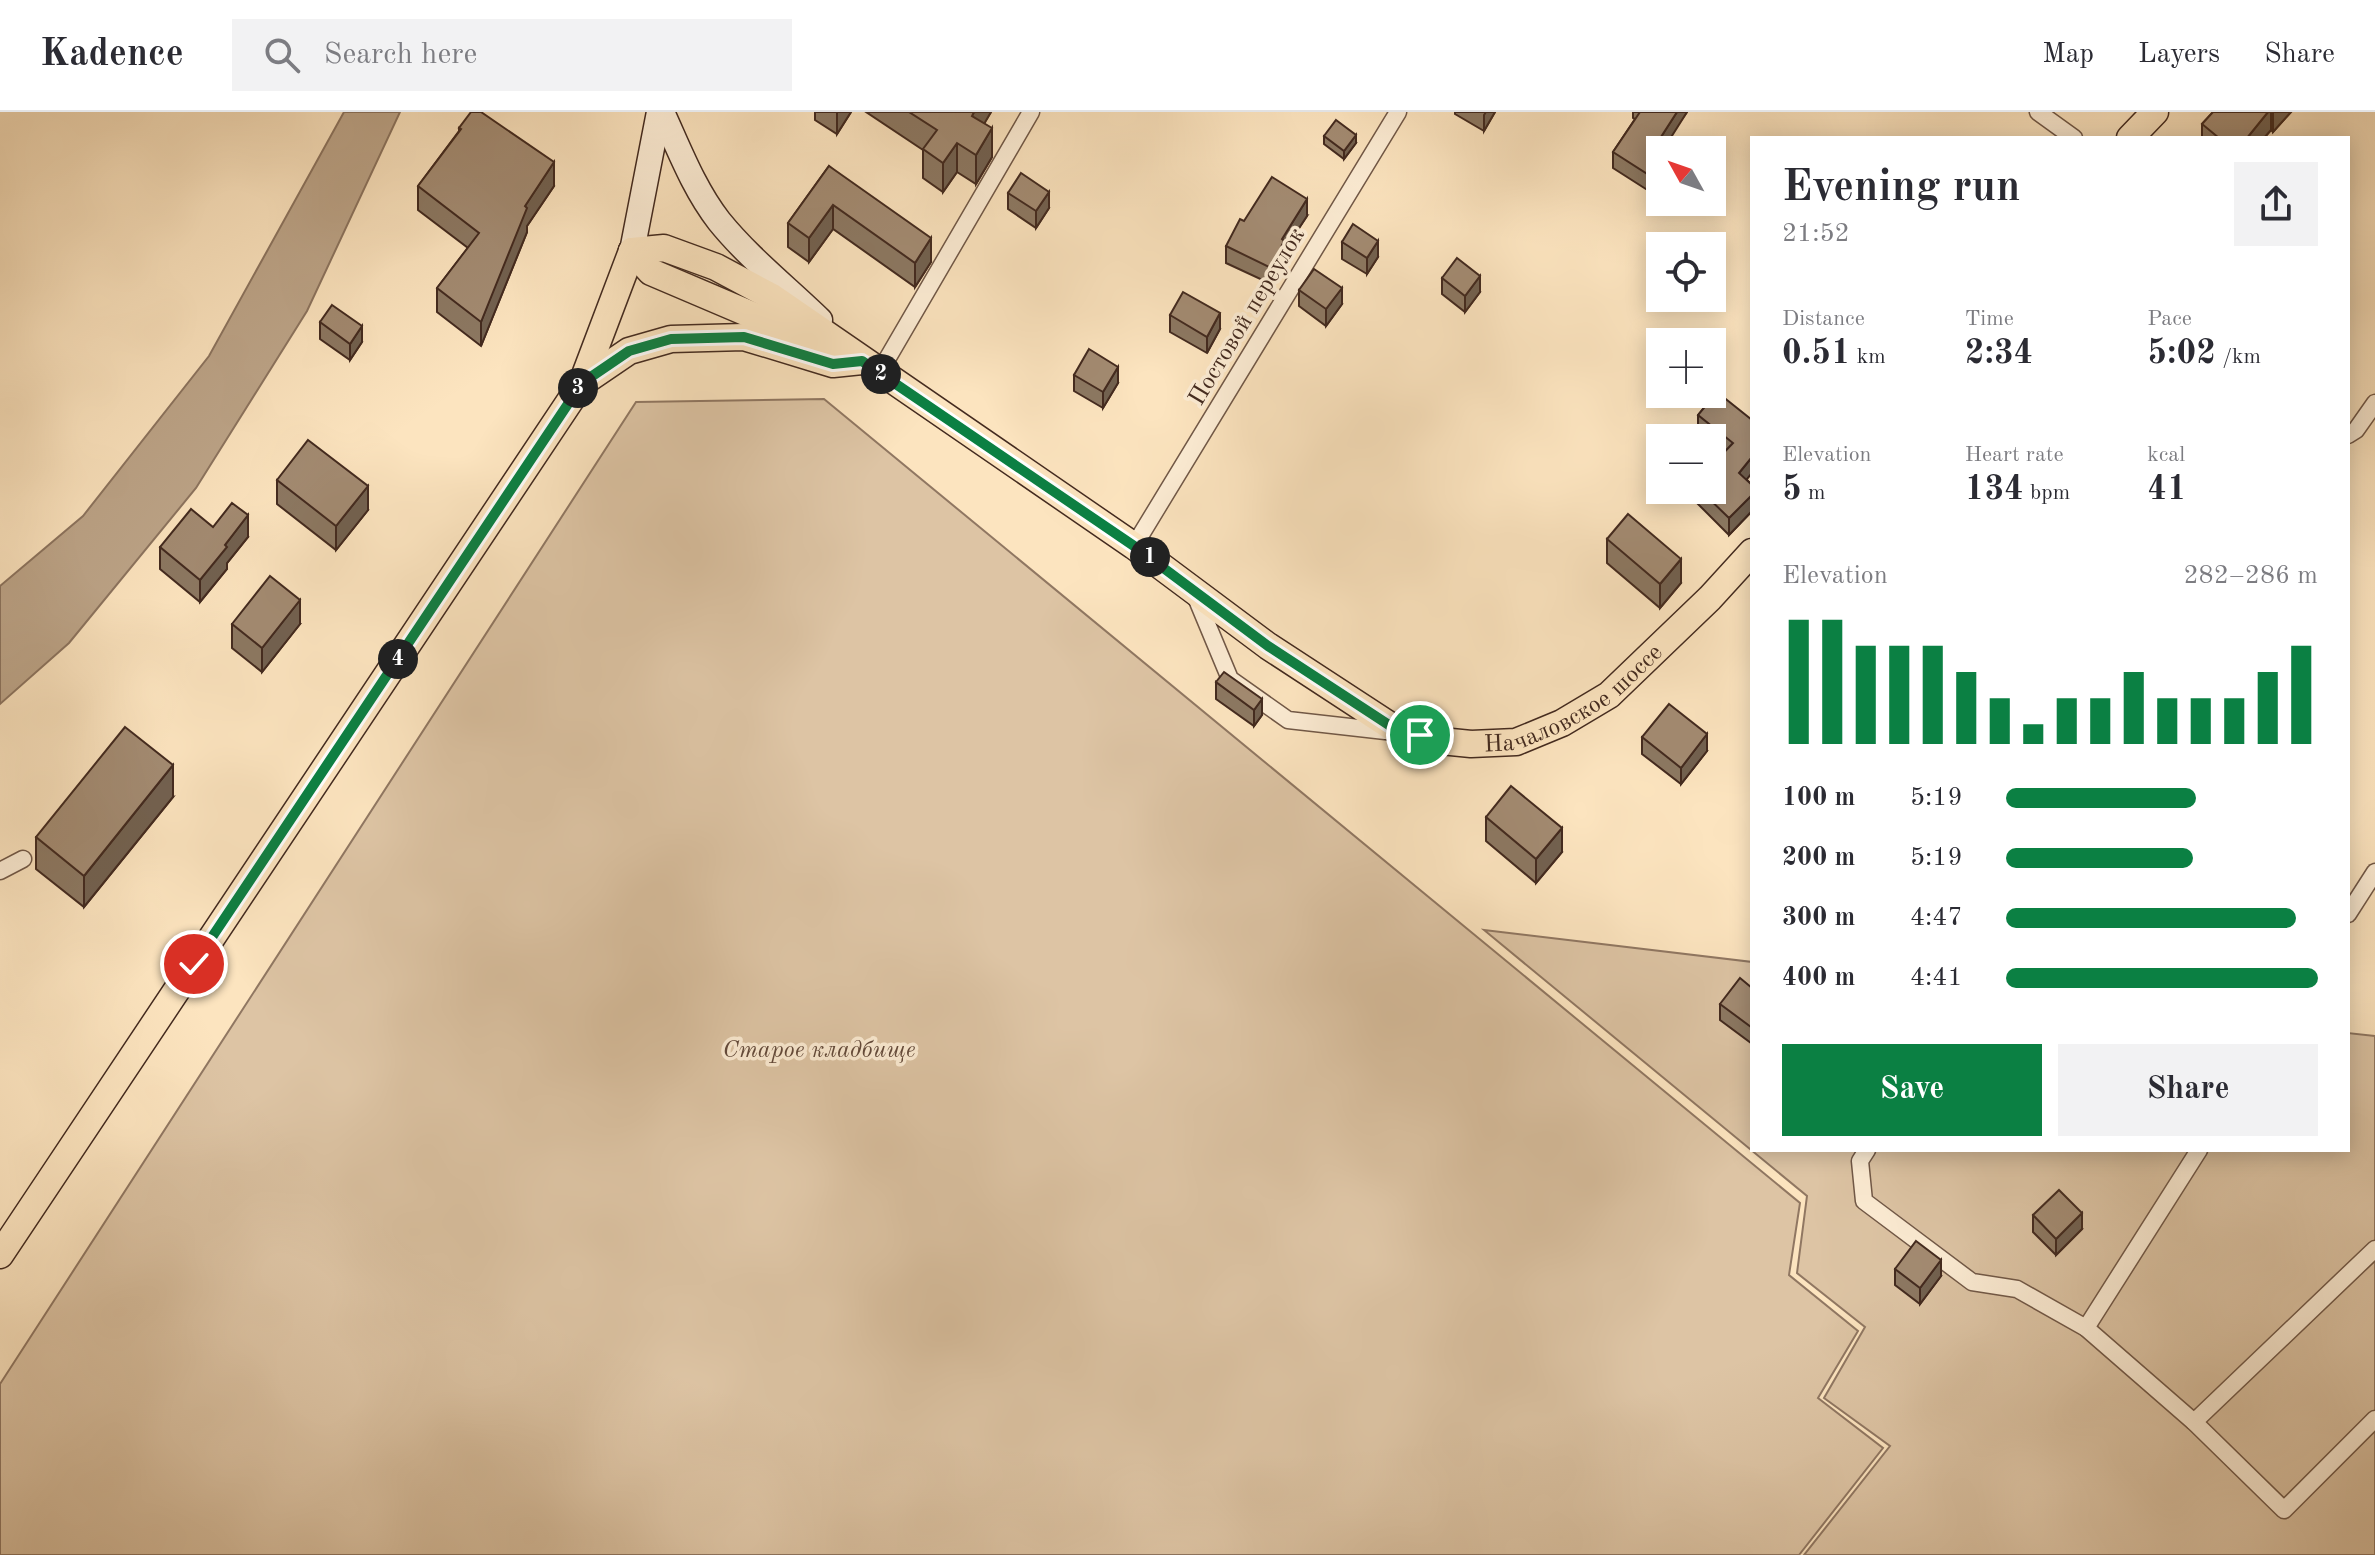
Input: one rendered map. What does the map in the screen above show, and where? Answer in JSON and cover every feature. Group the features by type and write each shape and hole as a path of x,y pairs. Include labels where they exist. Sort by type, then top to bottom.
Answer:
{"main road":[{"path":"0,1255 582,383 632,251 661,112"},
{"path":"661,112 691,176 718,219 871,367"},
{"path":"2132,136 2155,112"},
{"name":"Началовское шоссе","path":"632,251 664,248 716,267 772,297 1134,546 1268,646 1392,727 1441,741 1471,744 1516,742 1562,723 1609,695 1710,598 1750,554"},
{"path":"582,383 629,351 671,339 744,337 833,364 871,367"}],"street":[{"path":"871,367 1031,112"},
{"name":"Постовой переулок","path":"1134,546 1398,112"},
{"path":"2047,115 2072,136"},
{"path":"2350,434 2375,403"},
{"path":"1193,590 1230,679 1288,720 1420,735"},
{"path":"0,871 23,859"},
{"path":"2350,911 2375,872"},
{"path":"1866,1152 1860,1161 1864,1201 1972,1282 2017,1289 2086,1328 2194,1422 2284,1510 2375,1419"},
{"path":"2086,1328 2198,1152"},
{"path":"2194,1422 2375,1249"}],"green space":[{"name":"Старое кладбище","path":"824,399 1800,1203 1789,1275 1858,1331 1818,1398 1883,1448 1799,1555 0,1555 0,1384 636,402"},
{"path":"1484,930 1750,962 1750,1149"},
{"path":"2350,1033 2375,1036 2375,1555 1804,1555 1890,1446 1824,1398 1865,1327 1797,1273 1807,1196 1754,1152 2350,1152"}],"shaded area":[{"path":"344,112 400,112 307,311 196,488 69,643 0,704 0,586 83,516 209,356"}],"building":[{"path":"471,112 481,112 554,162 525,206 527,208 481,322 437,288 479,233 418,186"},
{"path":"909,112 974,112 972,116 992,128 976,155 957,143 943,163 923,149 937,130"},
{"path":"1640,112 1677,112 1662,136 1646,136 1646,173 1613,152"},
{"path":"2213,112 2268,112 2249,136 2217,136 2202,124"},
{"path":"1336,120 1356,135 1344,151 1324,136"},
{"path":"829,166 931,238 915,263 833,205 809,238 788,223"},
{"path":"1021,173 1049,192 1036,211 1008,193"},
{"path":"1272,177 1307,199 1282,239 1284,241 1271,268 1226,246 1240,219 1244,221"},
{"path":"1353,224 1378,241 1367,258 1342,242"},
{"path":"1457,258 1480,276 1465,296 1442,278"},
{"path":"1314,269 1342,288 1326,309 1299,290"},
{"path":"1183,292 1220,313 1207,337 1170,315"},
{"path":"332,305 362,326 350,344 320,322"},
{"path":"1089,349 1118,367 1103,392 1074,375"},
{"path":"1726,399 1750,418 1750,459 1739,473 1750,483 1750,497 1729,518 1714,504 1726,504 1726,450 1733,443 1726,437 1726,424 1709,424 1698,415 1704,408 1726,408"},
{"path":"308,440 368,486 336,526 277,480"},
{"path":"232,503 248,515 200,580 160,547 191,509 213,527"},
{"path":"1628,514 1681,559 1660,584 1607,539"},
{"path":"270,576 300,600 262,648 232,624"},
{"path":"1224,672 1262,699 1254,710 1216,682"},
{"path":"1669,704 1707,734 1681,768 1642,737"},
{"path":"125,727 173,765 84,876 36,837"},
{"path":"1511,786 1562,828 1536,859 1486,817"},
{"path":"1740,978 1750,986 1750,1026 1720,1004"},
{"path":"2059,1190 2082,1213 2056,1239 2033,1215"},
{"path":"1916,1241 1941,1260 1920,1288 1895,1269"}],"route":[{"path":"194,964 582,383 629,351 671,339 744,337 833,364 862,361 1134,546 1268,646 1392,727 1420,735"}]}
